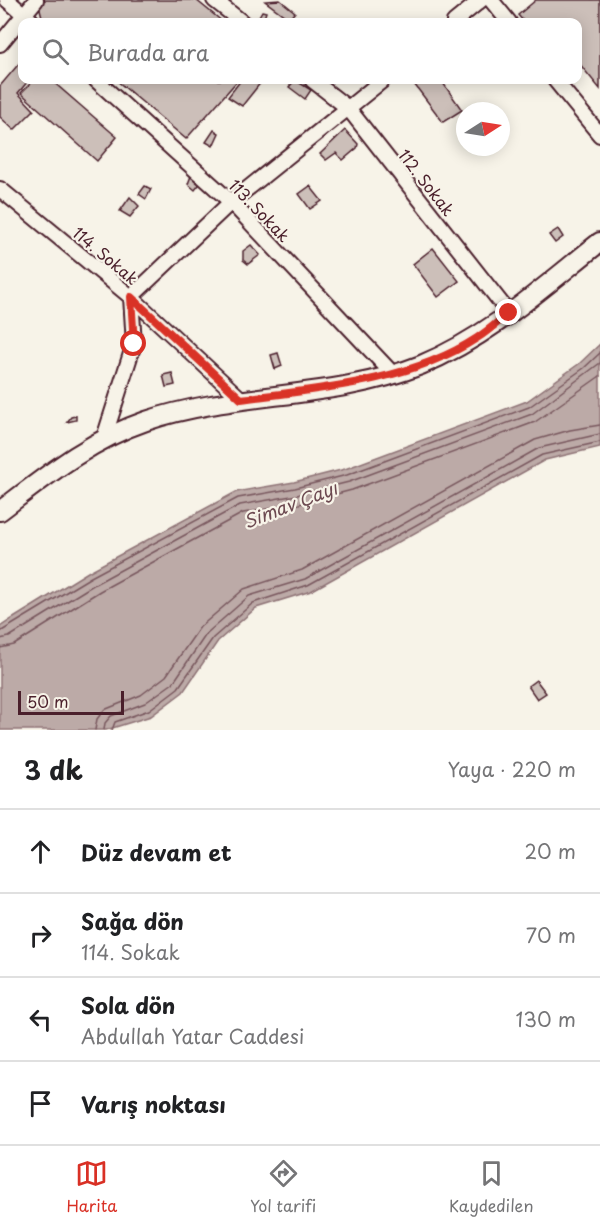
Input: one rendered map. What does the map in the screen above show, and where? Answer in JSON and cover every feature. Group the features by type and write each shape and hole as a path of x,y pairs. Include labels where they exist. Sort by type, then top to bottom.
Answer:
{"street":[{"path":"7,0 27,18"},
{"path":"28,18 36,0"},
{"path":"214,0 237,18"},
{"path":"459,18 481,0"},
{"path":"491,0 506,18"},
{"path":"0,44 18,28"},
{"name":"113. Sokak","path":"100,84 231,202 392,373"},
{"name":"112. Sokak","path":"317,84 348,108 509,313"},
{"path":"104,438 134,344 131,297 231,202 378,84"},
{"path":"558,84 600,135"},
{"name":"114. Sokak","path":"0,189 131,297 241,399"},
{"path":"0,511 69,459 104,438 148,421 241,399 343,386 420,365 476,339 600,242"}],"water":[{"name":"Simav Çayı","path":"600,344 600,447 545,460 311,591 256,608 218,641 183,692 151,716 106,730 0,730 0,627 12,619 88,572 236,492 294,482 345,469 527,401 580,363"}],"building":[{"path":"42,0 196,0 218,18 43,18 39,5"},
{"path":"280,0 295,12 288,18 265,1"},
{"path":"536,0 600,0 600,89 582,67 582,18 521,18 518,15"},
{"path":"262,11 266,12 264,18 258,18"},
{"path":"18,65 18,84 26,84 18,93 34,110 14,130 0,117 0,86"},
{"path":"30,84 56,84 117,137 97,161 21,93"},
{"path":"121,84 234,84 186,139"},
{"path":"238,84 260,84 242,106 228,97"},
{"path":"292,84 301,84 311,90 305,99 289,87"},
{"path":"414,84 444,84 456,102 456,114 443,122"},
{"path":"214,130 219,133 213,146 206,142"},
{"path":"345,130 358,144 357,148 343,160 336,153 326,160 320,154"},
{"path":"192,173 202,181 195,190 188,184"},
{"path":"145,186 151,189 146,199 139,194"},
{"path":"310,186 322,201 310,209 299,194"},
{"path":"130,197 139,206 130,217 120,211"},
{"path":"558,229 563,237 555,243 549,235"},
{"path":"251,245 260,255 248,264 243,260 243,251"},
{"path":"433,248 459,281 438,297 413,264"},
{"path":"278,353 282,366 275,369 271,355"},
{"path":"172,373 175,385 166,387 163,375"},
{"path":"76,416 76,420 67,422 71,417"},
{"path":"536,680 546,693 537,699 528,686"}],"route":[{"path":"134,344 131,297 241,399 343,386 420,365 476,339 509,313"}]}
